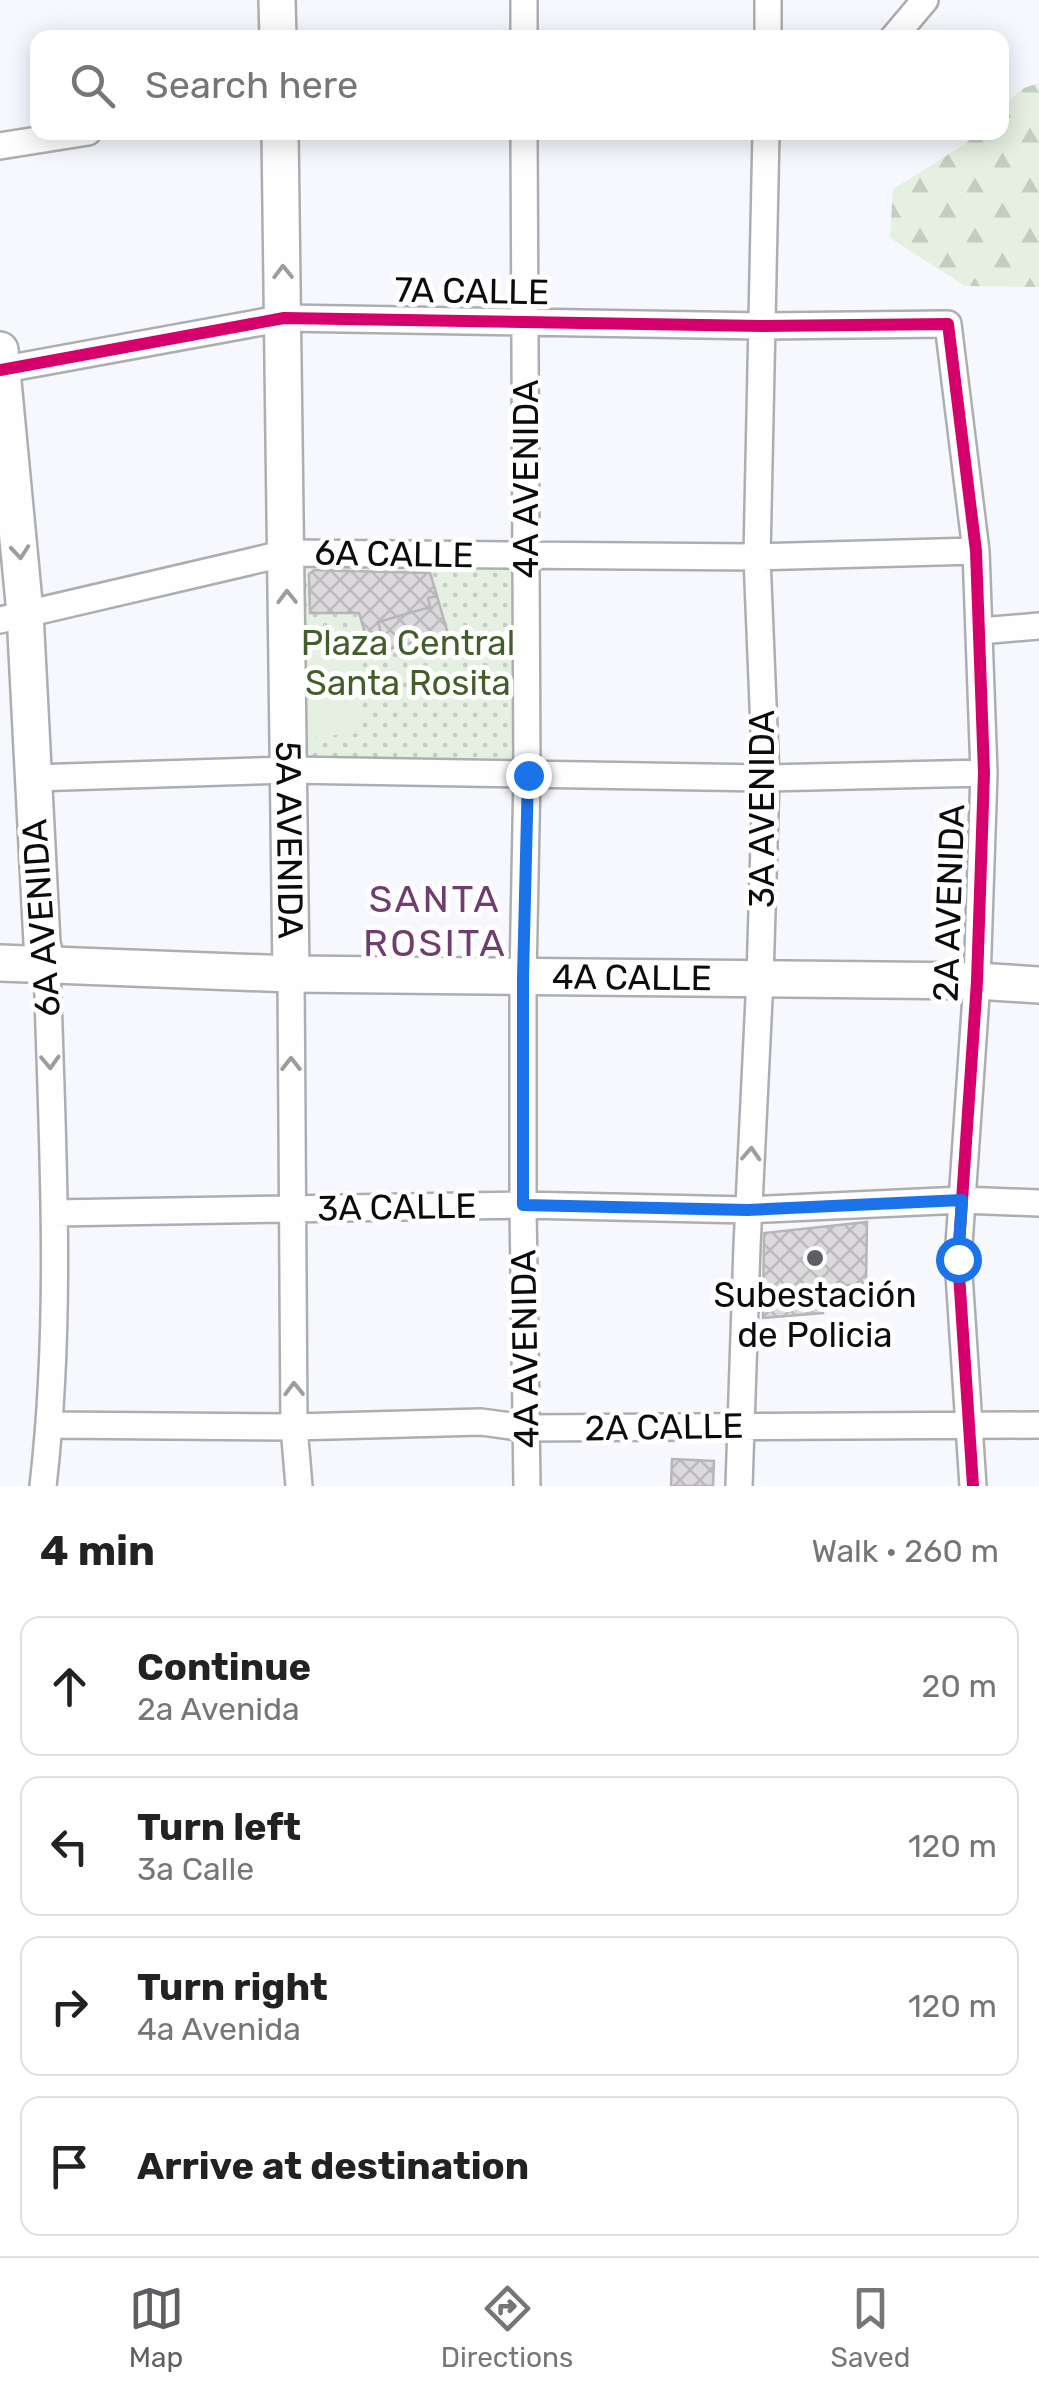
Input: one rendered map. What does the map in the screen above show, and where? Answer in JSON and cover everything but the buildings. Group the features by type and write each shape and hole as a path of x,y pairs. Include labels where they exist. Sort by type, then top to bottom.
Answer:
{"street":[{"path":"278,0 278,30"},
{"path":"524,0 524,30"},
{"path":"768,0 768,30"},
{"path":"900,30 925,0"},
{"path":"0,146 38,140"},
{"name":"5A AVENIDA","path":"280,140 290,770 294,1426 299,1486"},
{"name":"4A AVENIDA","path":"524,140 528,775 523,1205 527,1486"},
{"name":"3A AVENIDA","path":"739,1486 766,778 757,557 766,140"},
{"name":"7A CALLE","path":"1,363 284,318 762,326 948,324"},
{"name":"2A AVENIDA","path":"948,324 976,551 984,773 977,980 958,1259 973,1486"},
{"name":"6A AVENIDA","path":"1,363 13,616 32,778 42,944 47,965 55,1213 50,1426 44,1486"},
{"name":"6A CALLE","path":"13,616 287,553 757,557 976,551"},
{"path":"980,631 1039,626"},
{"path":"32,778 290,770 766,778 984,773"},
{"name":"4A CALLE","path":"0,962 291,974 977,980 1039,985"},
{"name":"3A CALLE","path":"55,1213 523,1205 748,1210 962,1200 1039,1203"},
{"name":"2A CALLE","path":"50,1426 481,1422 525,1428 1039,1425"}],"green space":[{"path":"1039,83 1039,287 965,286 890,238 893,189 969,140 1009,140 1009,101 1021,89"},
{"name":"Plaza Central Santa Rosita","path":"287,553 527,555 527,775 290,770"},
{"path":"355,636 362,733 312,737 304,640"}],"cycle path":[{"path":"0,370 284,318 762,326 948,324 976,551 984,773 977,981 958,1259 973,1486"}],"place":[{"name":"Subestación de Policia","path":"815,1258"}],"district":[{"name":"SANTA ROSITA","path":"435,921"}],"route":[{"path":"528,775 523,1205 748,1210 962,1200 958,1259"}]}
